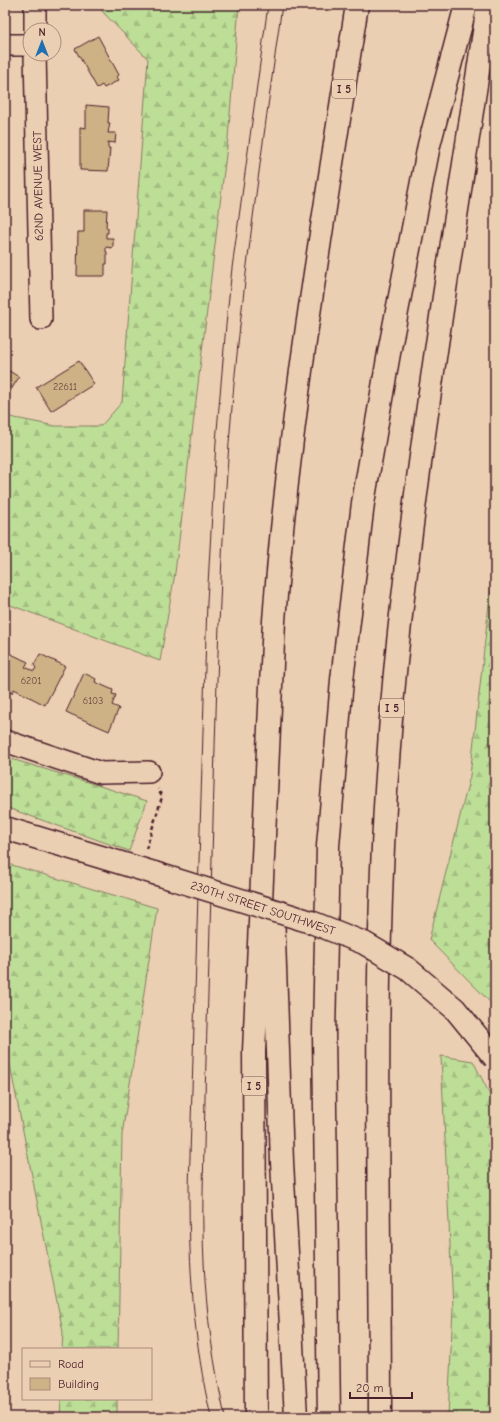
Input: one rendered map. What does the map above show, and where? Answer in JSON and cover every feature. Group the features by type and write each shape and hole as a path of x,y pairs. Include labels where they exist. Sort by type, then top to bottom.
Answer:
{"main road":[{"name":"I 5","path":"256,1417 254,1051 266,754 279,552 286,484 304,345 357,5"},
{"path":"329,1417 324,1033 328,846 342,680 363,503 389,353 429,145 466,5"},
{"name":"I 5","path":"380,1417 379,994 383,830 389,746 399,627 432,372 488,5"},
{"path":"266,754 282,1162 296,1417"},
{"name":"230TH STREET SOUTHWEST","path":"5,828 149,864 311,922 364,943 408,969 455,1009 495,1058"}],"street":[{"path":"35,5 35,22"},
{"path":"5,45 22,45"},
{"name":"62ND AVENUE WEST","path":"36,62 41,319"},
{"path":"5,741 101,773 149,772"}],"path":[{"path":"149,864 162,797"}],"green space":[{"path":"103,5 239,5 228,138 175,573 160,661 5,603 5,416 55,426 101,426 122,402 148,59 100,9"},
{"path":"495,550 495,1010 490,1002 429,940 470,776"},
{"path":"5,757 147,801 129,851 5,807"},
{"path":"5,863 157,908 122,1135 118,1348 62,1348 63,1332 5,1040"},
{"path":"441,1056 473,1061 495,1105 495,1417 448,1417 453,1307"},
{"path":"61,1400 117,1400 117,1417 60,1417"}],"building":[{"path":"98,36 119,75 117,77 119,80 104,88 102,85 97,88 75,49"},
{"path":"86,105 109,107 108,123 110,123 108,133 116,133 115,143 108,142 108,148 110,148 108,171 80,170 80,127 86,128"},
{"path":"84,210 107,210 106,228 108,228 108,233 106,233 106,238 113,238 113,248 106,247 107,264 105,264 105,276 77,276 78,232 84,232"},
{"path":"79,361 94,384 51,411 36,387"},
{"path":"5,365 8,367 6,369 19,377 6,398"},
{"path":"5,651 28,662 25,667 34,671 36,668 34,665 40,654 65,666 45,705 14,689 12,693 5,690"},
{"path":"84,673 96,679 95,682 113,690 112,694 116,695 112,705 119,708 109,731 66,712"},
{"path":"8,1370 10,1384 5,1385 5,1371"}],"tram line":[{"path":"211,1417 200,1360 193,1303 189,1188 207,602 216,442 226,325 232,268 268,5"},
{"path":"225,1417 214,1359 205,1281 203,1248 203,1176 219,624 229,443 239,334 252,224 282,5"}]}
